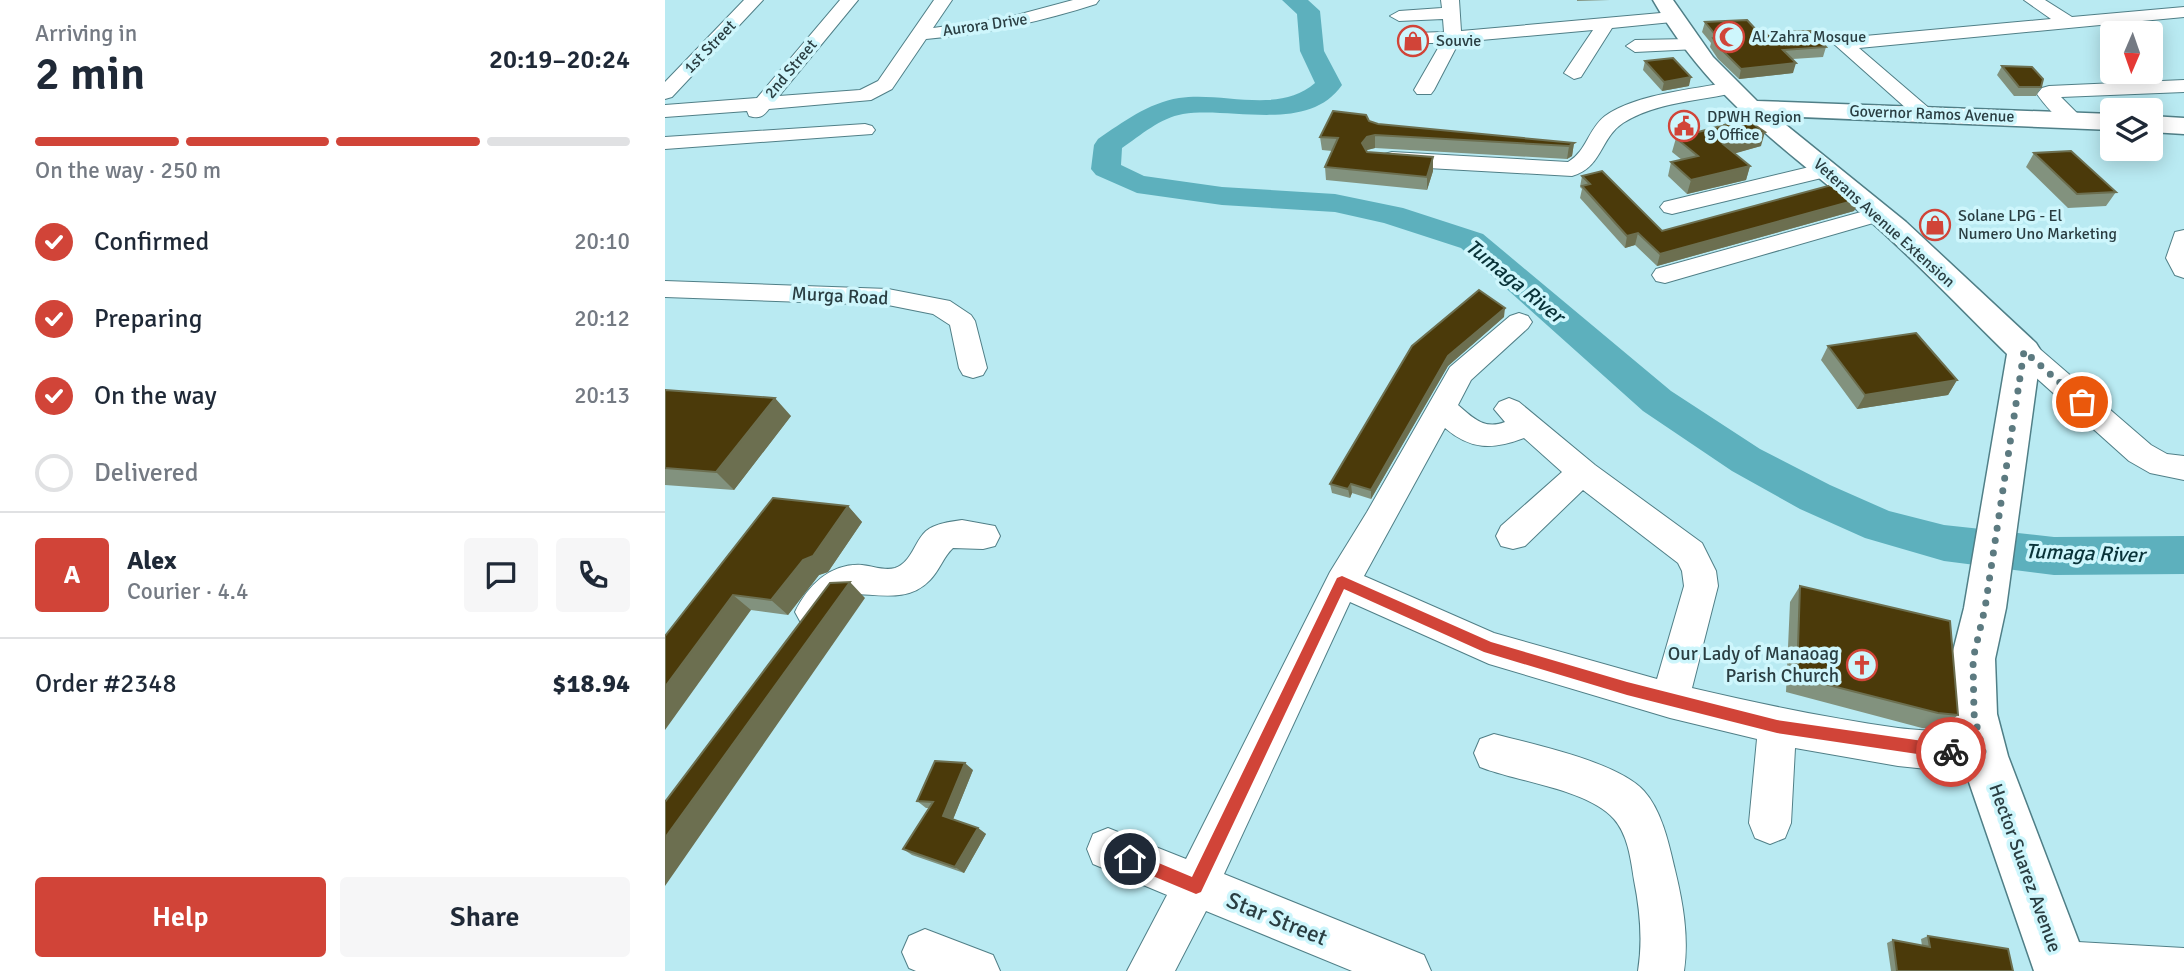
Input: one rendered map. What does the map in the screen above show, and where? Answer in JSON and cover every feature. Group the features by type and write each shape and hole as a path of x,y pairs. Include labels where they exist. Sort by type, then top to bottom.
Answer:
{"main road":[{"name":"Veterans Avenue Extension","path":"1667,9 1690,45 1751,108 1879,214 2024,351"},
{"name":"Governor Ramos Avenue","path":"1751,108 2100,121"},
{"path":"2163,125 2184,126"},
{"name":"Hector Suarez Avenue","path":"2024,351 1985,608 1973,659 1974,714 1984,756 2061,968"}],"street":[{"name":"1st Street","path":"665,93 754,0"},
{"name":"2nd Street","path":"735,138 849,0"},
{"path":"665,111 851,97 877,91 885,85 943,0"},
{"name":"Aurora Drive","path":"919,34 999,26 1090,0"},
{"path":"2032,0 2069,23"},
{"path":"1399,16 1451,6 1453,37 1424,90"},
{"path":"1413,38 1453,37 1606,23 1667,9"},
{"path":"1923,113 1843,44 2184,12"},
{"path":"1574,73 1606,23"},
{"path":"1635,46 1690,45"},
{"path":"2074,120 2050,98 2047,94 2049,92 2184,86"},
{"path":"1376,158 1566,170 1584,162 1613,120 1653,105 1731,88"},
{"path":"665,143 865,130"},
{"path":"1568,147 1595,149"},
{"path":"1672,207 1826,170"},
{"path":"1665,275 1879,214"},
{"path":"2184,237 2177,255 2178,263 2184,270"},
{"name":"Murga Road","path":"665,289 888,297 941,307 962,321 973,368"},
{"path":"1150,971 1196,886 1342,582 1460,374 1519,322"},
{"path":"2024,351 2140,453 2161,465 2184,468"},
{"path":"1442,408 1481,438 1491,438 1517,417 1584,473 1691,553 1699,571 1701,586 1670,700"},
{"path":"1513,536 1562,488 1584,473"},
{"path":"794,638 826,595 842,582 860,579 899,582 917,571 933,546 946,536 964,533 983,536"},
{"path":"1342,582 1489,648 1670,700 1777,726 1898,747 1984,756"},
{"path":"1769,823 1777,726"},
{"path":"1494,753 1598,785 1627,803 1647,835 1658,887 1665,952 1661,971"},
{"name":"Star Street","path":"1108,849 1408,971"},
{"path":"925,951 977,971"},
{"path":"2061,968 2184,971"}],"building":[{"path":"1747,20 1759,33 1811,31 1826,47 1783,50 1796,63 1741,69 1721,49 1713,38 1717,37 1705,22"},
{"path":"1673,58 1691,77 1664,82 1645,61"},
{"path":"2002,66 2032,67 2043,79 2041,87 2019,87"},
{"path":"1333,111 1366,115 1369,121 1378,124 1574,143 1569,146 1375,135 1367,137 1362,143 1367,152 1433,157 1427,177 1325,167 1338,138 1320,137"},
{"path":"1746,119 1765,132 1723,144 1750,166 1691,180 1671,162 1698,156 1676,138"},
{"path":"2071,151 2116,192 2077,194 2034,153"},
{"path":"1602,171 1662,231 1839,183 1860,199 1660,254 1638,233 1627,236 1582,186 1590,184 1582,176"},
{"path":"1479,290 1505,308 1448,356 1371,490 1351,484 1348,489 1330,484 1412,346"},
{"path":"1916,333 1957,380 1865,395 1828,346"},
{"path":"665,390 775,398 716,472 665,468"},
{"path":"773,498 848,506 813,556 803,560 771,600 733,595 665,687 665,636"},
{"path":"850,582 665,838 665,802 830,583"},
{"name":"Our Lady of Manaoag Parish Church","path":"1800,586 1950,621 1958,715 1938,713 1797,677"},
{"path":"935,761 965,763 943,816 978,828 955,867 903,849 933,802 917,801"},
{"path":"1928,936 2008,949 2013,971 1897,971 1893,940 1930,947"}],"waterway":[{"name":"Tumaga River","path":"1293,0 1308,11 1312,51 1329,85 1313,99 1270,108 1181,106 1149,117 1108,145 1106,169 1137,184 1222,196 1335,203 1392,215 1472,241 1657,401 1746,460 1815,497 1880,526 1944,543 2054,556 2184,555"}],"way so far":[{"path":"1951,752 1984,756 1974,714 1973,659 1985,608 2024,351 2082,402"}],"place":[{"name":"Al Zahra Mosque","path":"1729,37"},
{"name":"Souvie","path":"1413,41"},
{"name":"DPWH Region 9 Office","path":"1684,126"},
{"name":"Solane LPG - El Numero Uno Marketing","path":"1935,225"},
{"name":"Our Lady of Manaoag Parish Church","path":"1862,665"}],"route":[{"path":"1130,859 1196,886 1342,582 1489,648 1627,688 1777,726 1898,747 1951,752"}]}
